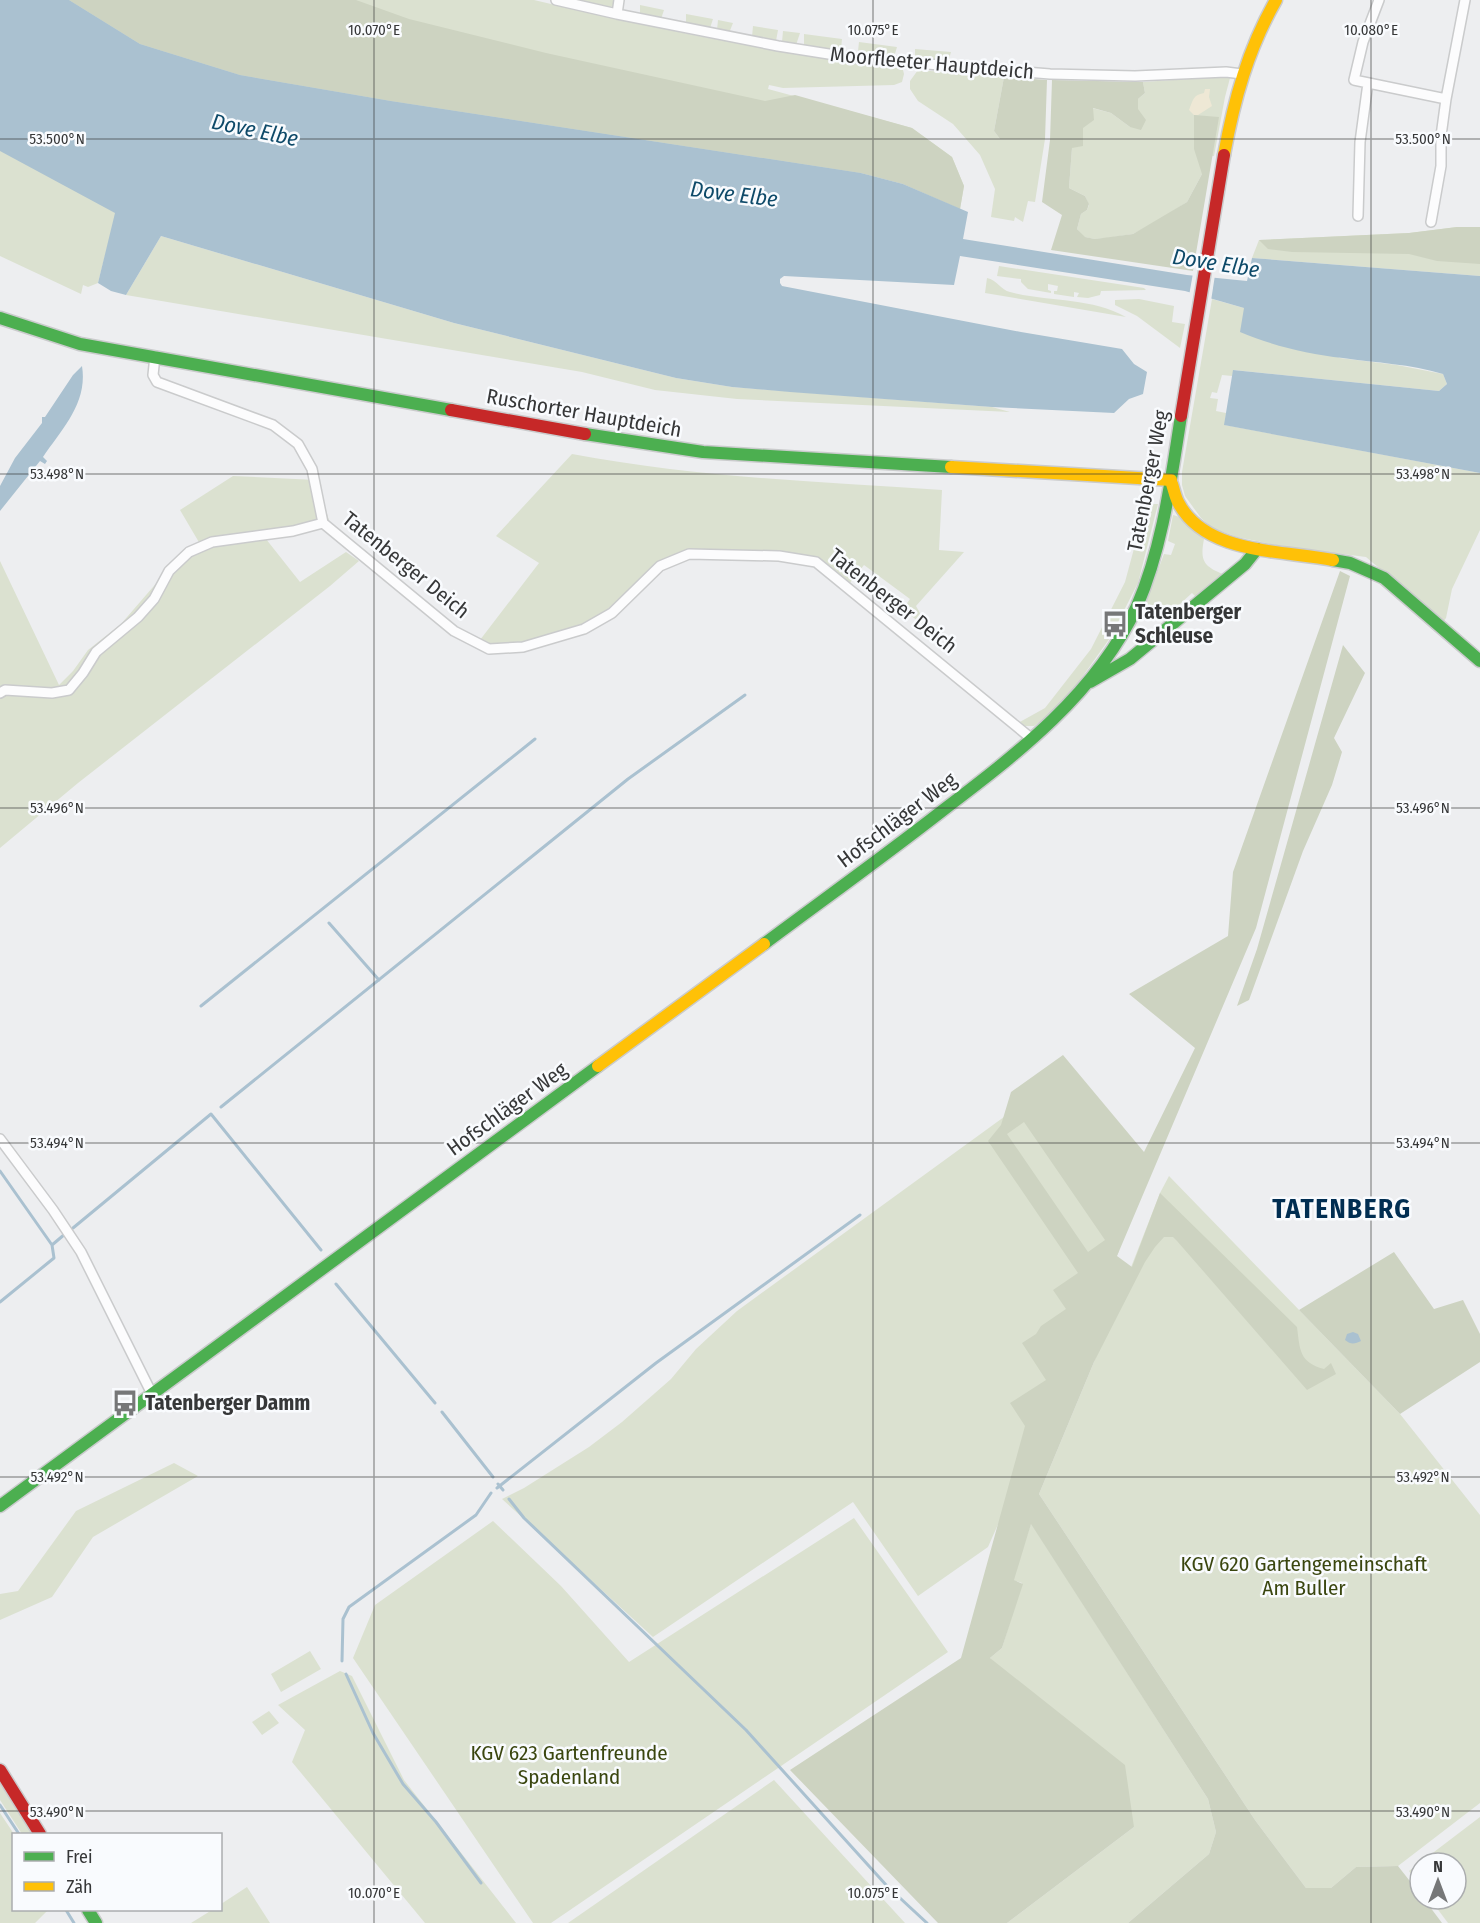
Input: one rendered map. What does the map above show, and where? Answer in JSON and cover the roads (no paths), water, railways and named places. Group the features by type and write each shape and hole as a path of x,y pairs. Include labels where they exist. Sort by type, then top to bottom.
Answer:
{"street":[{"name":"Moorfleeter Hauptdeich","path":"556,0 617,15 799,50 898,63 1095,76 1226,72 1242,74"},
{"path":"617,15 619,0"},
{"path":"1242,74 1260,29 1276,0"},
{"path":"1379,0 1363,42 1354,80 1446,99"},
{"path":"1431,222 1442,165 1441,136 1446,99 1465,0"},
{"name":"Tatenberger Weg","path":"1032,739 1071,702 1108,656 1143,590 1156,553 1166,513 1231,117 1242,74"},
{"path":"1358,216 1360,142 1368,83"},
{"name":"Ruschorter Hauptdeich","path":"0,318 80,344 621,441 703,453 1171,480"},
{"name":"Tatenberger Deich","path":"155,356 153,375 157,382 273,425 298,444 312,469 323,523 454,632 489,649 523,647 584,629 612,613 660,566 689,555 780,556 816,562 1032,739"},
{"path":"1171,480 1179,504 1200,529 1211,537 1257,549 1343,561 1376,573 1402,592 1480,661"},
{"path":"0,693 5,690 52,693 69,690 96,652 138,617 154,599 169,571 189,552 212,542 293,531 323,523"},
{"path":"1087,684 1130,659 1245,564 1257,549"},
{"name":"Hofschläger Weg","path":"0,1506 908,838 1032,739"},
{"path":"0,1139 81,1252 152,1394"},
{"path":"0,1770 39,1833"}],"water":[{"name":"Dove Elbe","path":"0,0 69,0 140,44 240,75 391,101 861,173 903,184 968,212 963,239 1187,275 1247,281 1252,258 1480,276 1480,473 1224,425 1233,370 1439,391 1447,384 1443,374 1406,366 1316,354 1265,341 1240,332 1244,308 1185,291 960,256 954,285 784,276 780,279 780,283 782,286 1122,349 1134,364 1147,372 1143,394 1129,399 1114,413 992,407 790,392 732,387 676,378 454,323 161,236 126,295 111,291 98,283 115,213 0,151"},
{"path":"82,366 83,379 77,404 43,457 47,461 45,464 40,461 0,511 0,486 15,458 42,423 42,417 45,417 73,375"},
{"path":"1353,1332 1358,1334 1361,1341 1353,1344 1345,1340 1347,1334"}],"waterway":[{"path":"221,1107 628,779 745,695"},
{"path":"201,1006 535,739"},
{"path":"329,923 379,980"},
{"path":"73,1228 211,1114 321,1250"},
{"path":"0,1171 52,1245"},
{"path":"497,1488 656,1363 860,1215"},
{"path":"0,1302 54,1258 52,1245 65,1234"},
{"path":"336,1284 435,1403"},
{"path":"442,1412 493,1477"},
{"path":"498,1484 503,1490"},
{"path":"342,1661 343,1619 349,1607 476,1515 491,1493"},
{"path":"509,1499 524,1518 746,1730 887,1886 927,1923"},
{"path":"346,1674 373,1733 403,1784 436,1822 481,1883"},
{"path":"0,1805 18,1833"},
{"path":"67,1911 74,1923"}],"place":[{"name":"Tatenberger Schleuse","path":"1115,624"},
{"name":"Tatenberger Damm","path":"125,1403"}],"district":[{"name":"TATENBERG","path":"1342,1209"}],"park label":[{"name":"KGV 620 Gartengemeinschaft Am Buller","path":"1304,1576"},
{"name":"KGV 623 Gartenfreunde Spadenland","path":"569,1765"}]}
